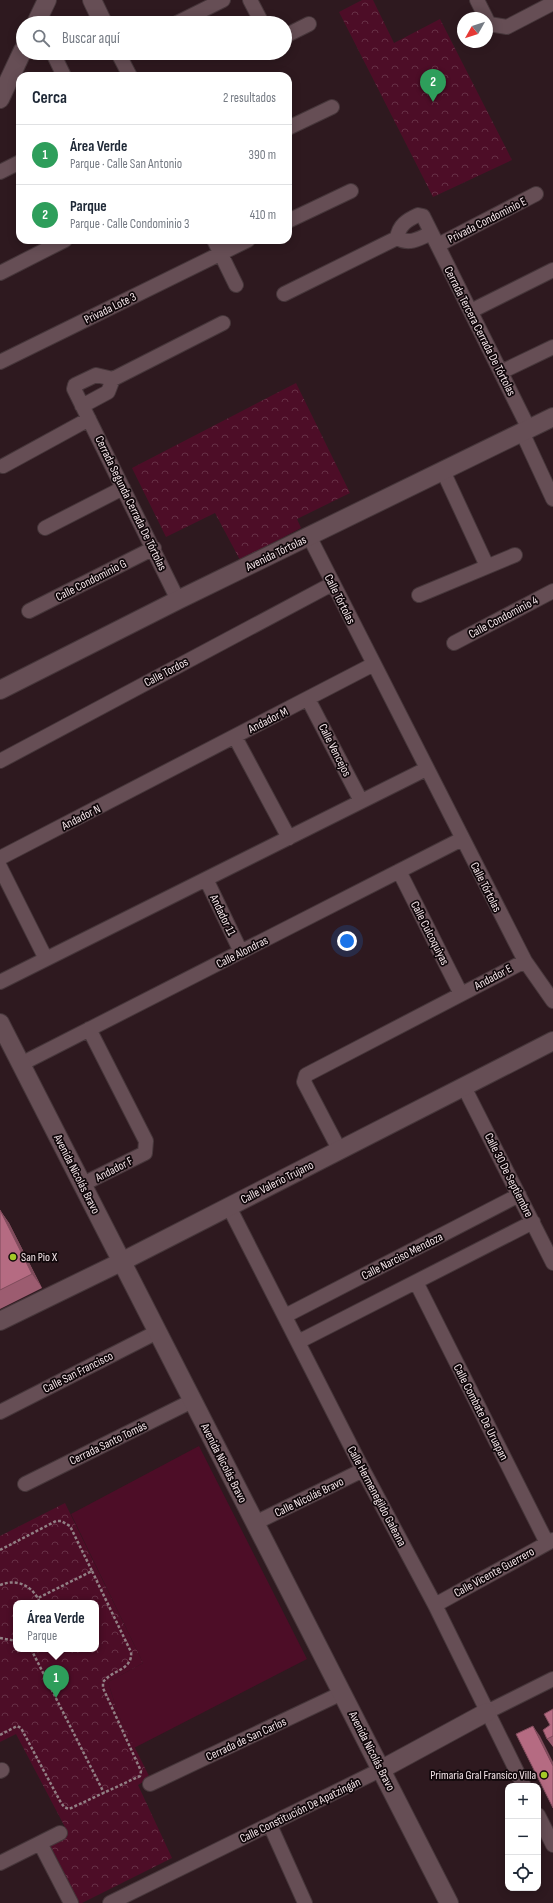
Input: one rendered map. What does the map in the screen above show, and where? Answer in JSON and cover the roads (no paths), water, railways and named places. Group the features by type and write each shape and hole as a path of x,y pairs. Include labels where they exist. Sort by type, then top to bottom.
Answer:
{"street":[{"path":"39,16 47,0"},
{"path":"92,0 100,16"},
{"path":"191,16 223,0"},
{"path":"250,0 258,16"},
{"path":"477,0 483,12"},
{"path":"493,22 507,27 553,3"},
{"path":"292,32 309,24"},
{"path":"0,99 18,60"},
{"path":"56,60 62,72"},
{"path":"122,60 128,72"},
{"path":"292,126 332,107"},
{"path":"0,172 16,164"},
{"path":"292,219 351,191"},
{"name":"Privada Condominio E","path":"438,245 536,194"},
{"name":"Cerrada Tercera Cerrada De Tórtolas","path":"397,238 398,230 402,226 418,215 423,216 501,372 553,499"},
{"path":"284,294 397,238 408,242 419,239 431,233"},
{"path":"0,273 57,244"},
{"path":"216,244 236,285"},
{"name":"Privada Lote 3","path":"0,362 240,244"},
{"path":"471,311 553,270"},
{"path":"82,406 108,392 113,378 223,322"},
{"path":"501,372 553,347"},
{"name":"Cerrada Segunda Cerrada De Tórtolas","path":"113,378 96,375 75,385 74,389 154,548 178,600"},
{"name":"Avenida Tórtolas","path":"0,690 178,600 553,417"},
{"path":"3,466 89,419"},
{"path":"443,471 487,566"},
{"path":"45,528 123,488"},
{"name":"Calle Tórtolas","path":"309,536 426,769 525,960 553,1002"},
{"name":"Calle Condominio G","path":"29,611 154,548"},
{"path":"419,595 515,555"},
{"name":"Calle Tordos","path":"0,761 332,584"},
{"name":"Calle Condominio 4","path":"454,643 553,591"},
{"name":"Andador M","path":"162,775 374,664"},
{"name":"Calle Vencejos","path":"308,699 361,802"},
{"path":"235,737 289,838"},
{"path":"0,982 426,769"},
{"name":"Andador N","path":"0,858 162,775"},
{"name":"Calle Alondras","path":"21,1064 462,839"},
{"path":"0,867 46,959"},
{"name":"Calle Culcoquiyas","path":"399,872 461,994"},
{"name":"Andador 11","path":"206,879 241,952"},
{"name":"Andador E","path":"340,1150 304,1082 306,1074 525,960"},
{"name":"Avenida Nicolás Bravo","path":"0,1023 192,1401 382,1769 449,1903"},
{"name":"Andador F","path":"82,1184 145,1153 146,1140 89,1029"},
{"name":"Calle Valerio Trujano","path":"0,1321 121,1262 553,1041"},
{"name":"Calle 30 De Septiembre","path":"464,1087 553,1263"},
{"name":"Calle Narciso Mendoza","path":"285,1316 519,1195"},
{"name":"Calle Hermenegildo Galeana","path":"229,1207 363,1470 435,1605 522,1783"},
{"path":"298,1342 533,1222"},
{"name":"Calle Combate De Uruapan","path":"416,1282 550,1542"},
{"name":"Calle San Francisco","path":"0,1412 157,1332"},
{"name":"Cerrada Santo Tomás","path":"25,1484 192,1401"},
{"name":"Calle Nicolás Bravo","path":"255,1523 363,1470"},
{"name":"Calle Vicente Guerrero","path":"435,1605 550,1542"},
{"path":"487,1712 553,1678"},
{"name":"Cerrada de San Carlos","path":"150,1784 342,1693"},
{"name":"Calle Constitución De Apatzingán","path":"110,1903 382,1769 487,1712"},
{"path":"540,1819 553,1845"},
{"path":"270,1825 305,1903"},
{"path":"0,1863 60,1833"},
{"path":"40,1842 71,1903"}],"place":[{"name":"Parque","path":"433,102"},
{"name":"San Pio X","path":"13,1257"},
{"name":"Área Verde","path":"56,1698"},
{"name":"Primaria Gral Fransico Villa","path":"544,1775"}]}
